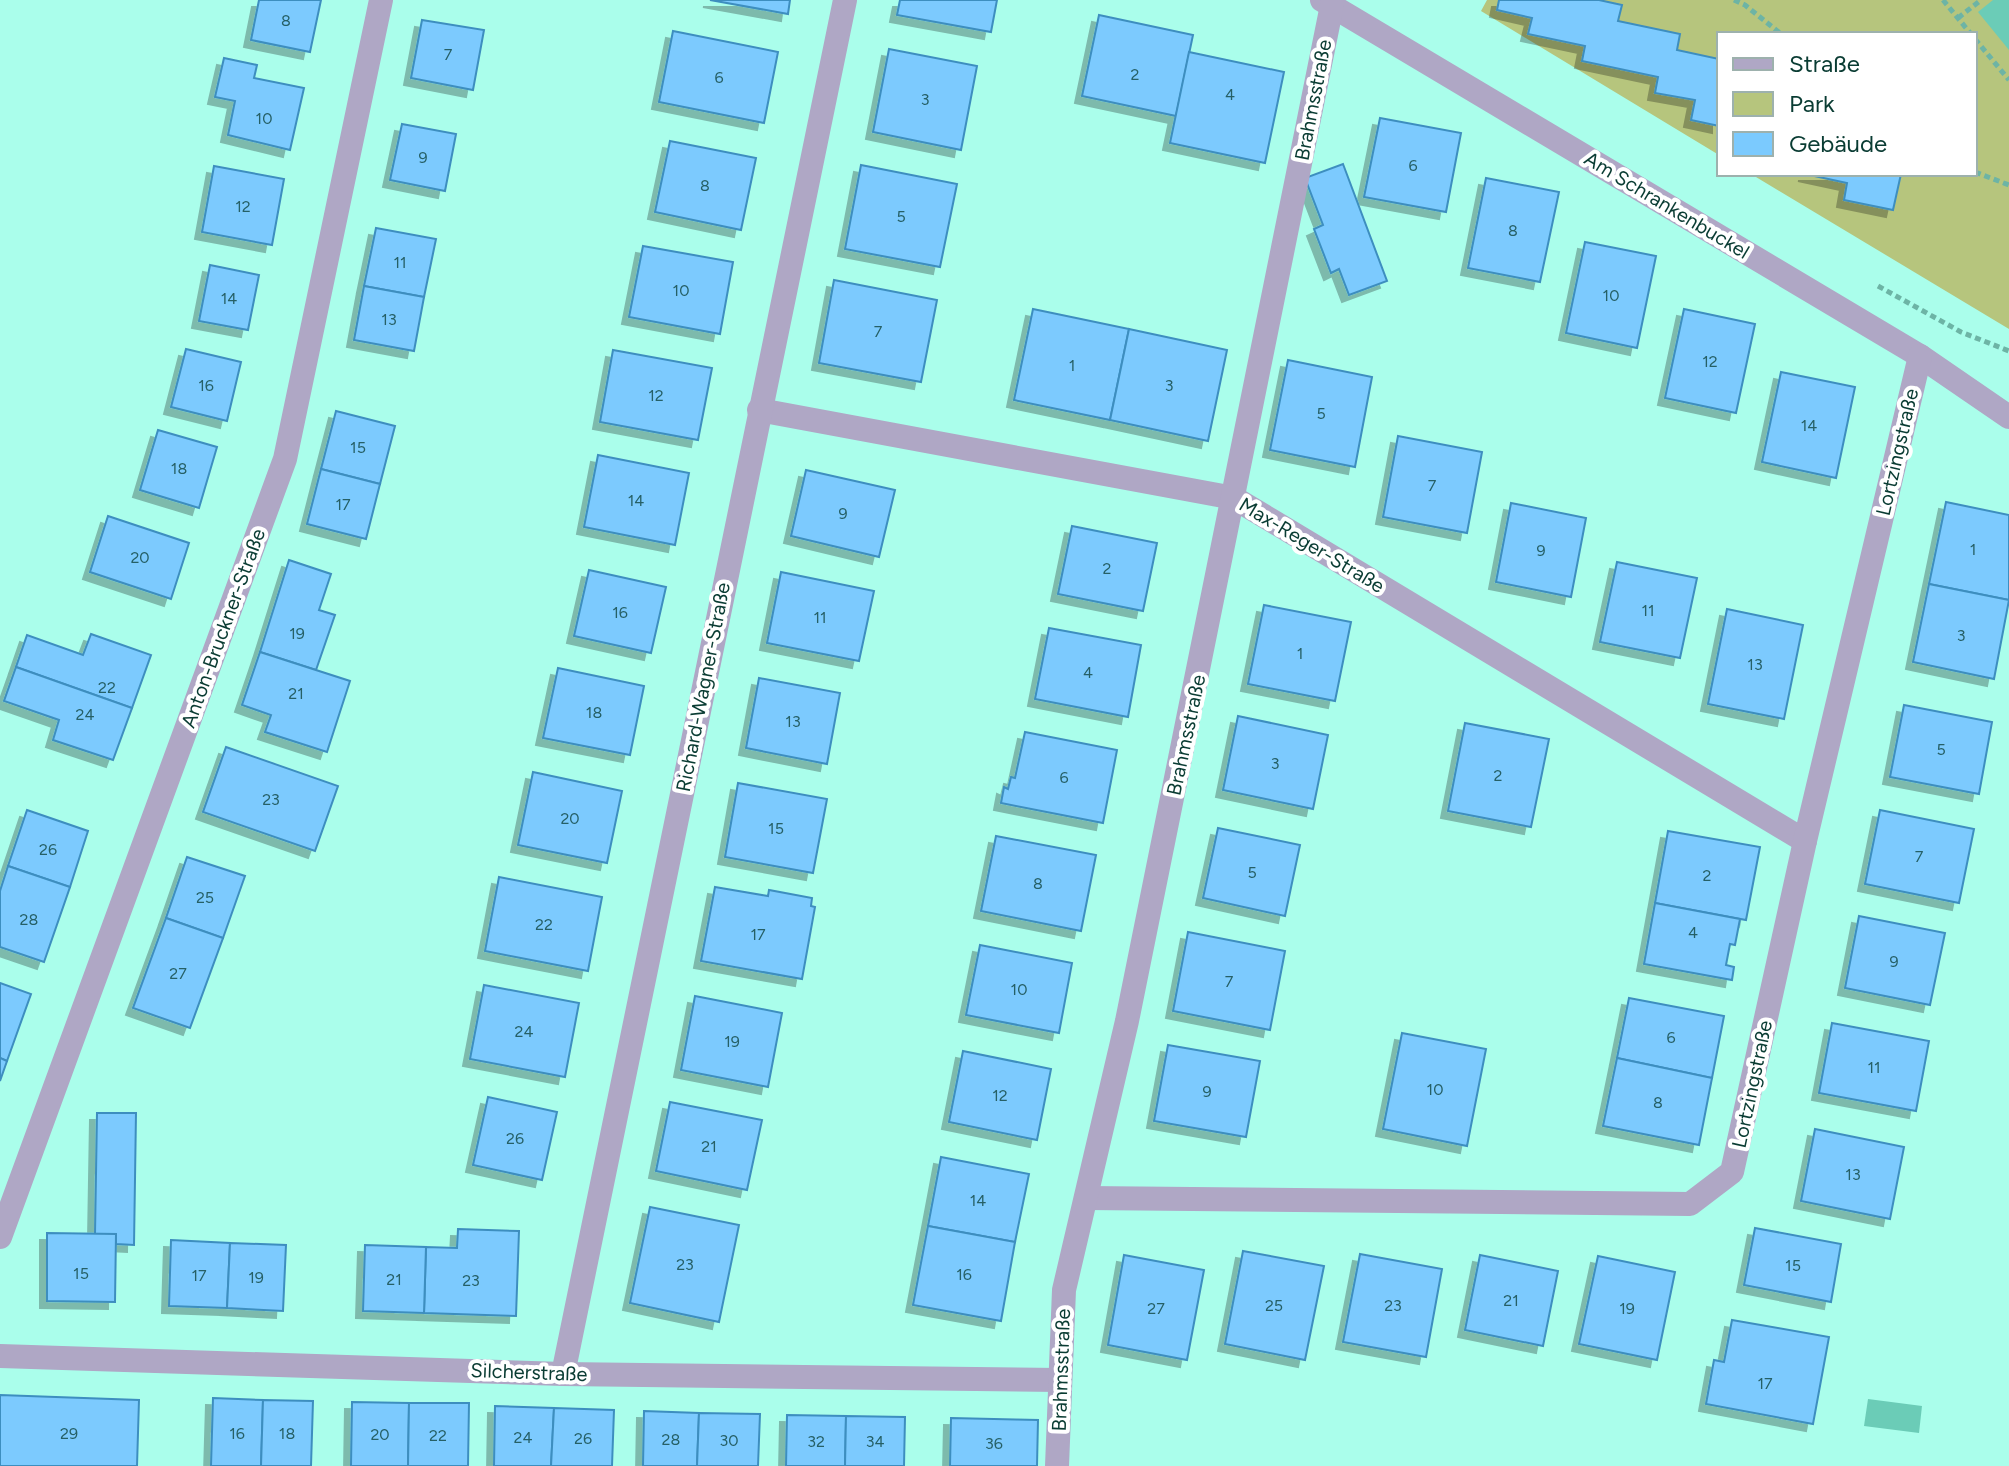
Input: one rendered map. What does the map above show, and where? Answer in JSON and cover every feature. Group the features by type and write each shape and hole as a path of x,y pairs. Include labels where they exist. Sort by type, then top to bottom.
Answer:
{"street":[{"name":"Anton-Bruckner-Straße","path":"0,1237 285,459 381,0"},
{"name":"Richard-Wagner-Straße","path":"563,1374 845,0"},
{"name":"Am Schrankenbuckel","path":"1327,3 1920,356 2009,417"},
{"name":"Brahmsstraße","path":"1057,1466 1064,1290 1127,1021 1234,498 1327,3"},
{"name":"Lortzingstraße","path":"1086,1198 1690,1204 1732,1172 1805,841 1920,356"},
{"name":"Max-Reger-Straße","path":"759,410 1234,498 1805,841"},
{"name":"Silcherstraße","path":"0,1356 563,1374 1059,1380"}],"path":[{"path":"1734,0 1779,32"},
{"path":"1943,0 1970,32"},
{"path":"1958,18 1981,0"},
{"path":"1977,41 2009,80"},
{"path":"1977,173 2009,185"}],"green space":[{"path":"1487,0 2009,0 2009,329 1754,176 1977,176 1977,32 1717,32 1717,154 1481,11"}],"shaded area":[{"path":"1993,0 2009,0 2009,50 1978,12"},
{"path":"1868,1399 1922,1406 1919,1433 1864,1426"}],"building":[{"path":"259,0 321,0 310,52 251,40"},
{"path":"710,0 790,0 788,14"},
{"path":"900,0 997,0 991,32 897,15"},
{"path":"1499,0 1599,0 1622,5 1618,21 1680,34 1677,50 1717,59 1717,126 1691,120 1695,100 1655,93 1658,77 1582,61 1585,46 1528,34 1532,18 1497,10"},
{"path":"1099,15 1193,35 1176,116 1082,96"},
{"path":"422,20 484,30 473,90 411,78"},
{"path":"673,31 778,52 764,123 659,102"},
{"path":"889,49 977,66 961,150 873,132"},
{"path":"1189,52 1284,72 1265,163 1170,143"},
{"path":"224,58 257,65 254,78 304,88 290,150 228,135 235,101 215,97"},
{"path":"1380,118 1461,133 1446,212 1364,197"},
{"path":"402,124 456,134 445,191 390,180"},
{"path":"670,141 756,158 741,230 655,212"},
{"path":"1343,164 1387,281 1349,295 1339,269 1331,273 1314,229 1323,225 1305,178"},
{"path":"861,165 957,184 940,267 845,249"},
{"path":"214,166 284,179 272,245 202,232"},
{"path":"1814,176 1901,176 1893,210 1844,200 1847,183"},
{"path":"1486,178 1559,192 1540,282 1468,268"},
{"path":"376,228 436,239 424,297 364,286"},
{"path":"1585,242 1656,256 1637,348 1566,333"},
{"path":"643,246 733,262 720,334 629,317"},
{"path":"210,265 259,275 248,330 199,321"},
{"path":"834,280 937,300 921,382 819,363"},
{"path":"364,286 424,297 414,351 354,340"},
{"path":"1033,309 1129,329 1110,420 1014,400"},
{"path":"1684,309 1755,324 1736,413 1665,398"},
{"path":"1129,329 1227,350 1208,441 1110,420"},
{"path":"186,349 241,362 227,421 171,407"},
{"path":"613,350 712,368 698,440 600,422"},
{"path":"1288,360 1372,377 1355,467 1270,450"},
{"path":"1781,372 1855,387 1836,478 1762,462"},
{"path":"336,411 395,426 380,484 321,469"},
{"path":"158,430 217,447 199,508 140,490"},
{"path":"1398,436 1482,452 1467,533 1383,517"},
{"path":"598,455 689,473 675,545 584,527"},
{"path":"321,469 380,484 366,539 307,524"},
{"path":"806,470 895,490 879,557 791,536"},
{"path":"1946,502 2009,515 2009,600 1929,584"},
{"path":"1511,503 1586,518 1571,597 1496,582"},
{"path":"108,516 189,543 171,599 90,572"},
{"path":"1072,526 1157,543 1143,611 1058,594"},
{"path":"289,560 331,574 319,610 335,615 316,670 260,652"},
{"path":"1617,562 1697,578 1680,658 1600,642"},
{"path":"589,570 666,587 651,653 574,636"},
{"path":"781,572 874,591 859,661 767,643"},
{"path":"1929,584 2009,600 1994,679 1913,662"},
{"path":"1264,605 1351,622 1335,701 1248,684"},
{"path":"1727,609 1803,625 1784,719 1708,704"},
{"path":"1049,628 1141,645 1128,717 1035,699"},
{"path":"91,634 151,655 132,708 16,667 27,635 83,655"},
{"path":"260,652 350,681 327,752 265,732 271,715 242,705"},
{"path":"16,667 132,708 113,760 53,740 59,720 4,701"},
{"path":"558,668 644,686 630,755 543,738"},
{"path":"759,678 840,693 827,764 746,748"},
{"path":"1904,705 1992,722 1979,794 1890,777"},
{"path":"1238,716 1328,735 1313,809 1223,790"},
{"path":"1465,723 1549,739 1531,827 1448,811"},
{"path":"1025,732 1117,750 1103,823 1001,803 1004,787 1008,789 1011,777 1015,778"},
{"path":"226,747 338,786 315,851 203,812"},
{"path":"533,772 622,791 607,863 518,845"},
{"path":"738,783 827,799 813,873 725,857"},
{"path":"27,810 88,831 70,887 8,866"},
{"path":"1880,810 1974,829 1959,903 1865,884"},
{"path":"1218,828 1300,845 1285,916 1203,898"},
{"path":"1668,831 1760,847 1746,920 1655,903"},
{"path":"996,836 1096,855 1081,931 981,911"},
{"path":"187,857 245,876 223,938 166,918"},
{"path":"8,866 70,887 44,962 0,947 0,891"},
{"path":"499,877 602,897 588,971 485,951"},
{"path":"715,887 768,896 769,890 812,898 811,906 815,907 802,979 701,961"},
{"path":"1655,903 1740,919 1735,945 1730,944 1726,965 1734,967 1732,980 1644,964"},
{"path":"1859,916 1945,933 1930,1005 1845,988"},
{"path":"166,918 223,938 190,1028 133,1008"},
{"path":"1188,932 1285,951 1270,1030 1173,1011"},
{"path":"980,945 1072,963 1059,1033 966,1015"},
{"path":"0,983 31,994 7,1061 0,1058"},
{"path":"484,985 579,1003 565,1077 470,1059"},
{"path":"695,996 782,1013 768,1087 681,1070"},
{"path":"1629,998 1724,1016 1712,1078 1617,1058"},
{"path":"1832,1023 1929,1041 1916,1111 1819,1093"},
{"path":"1402,1033 1486,1049 1467,1146 1383,1129"},
{"path":"1168,1045 1260,1061 1246,1137 1154,1121"},
{"path":"963,1051 1051,1069 1037,1140 949,1122"},
{"path":"0,1058 7,1061 0,1081"},
{"path":"1617,1058 1712,1078 1699,1145 1603,1126"},
{"path":"488,1097 557,1112 542,1180 473,1165"},
{"path":"670,1102 762,1120 747,1190 656,1171"},
{"path":"97,1113 136,1113 134,1245 116,1244 116,1234 95,1234"},
{"path":"1815,1129 1904,1147 1890,1219 1801,1201"},
{"path":"941,1157 1029,1174 1015,1242 928,1226"},
{"path":"650,1207 739,1225 719,1322 630,1303"},
{"path":"928,1226 1015,1242 1001,1321 913,1305"},
{"path":"1755,1228 1841,1244 1831,1302 1744,1285"},
{"path":"458,1229 519,1231 516,1316 424,1313 426,1247 457,1248"},
{"path":"47,1233 116,1234 115,1302 47,1301"},
{"path":"171,1240 230,1243 227,1308 169,1306"},
{"path":"230,1243 286,1245 283,1311 227,1308"},
{"path":"365,1245 426,1247 424,1313 363,1311"},
{"path":"1243,1251 1324,1266 1305,1360 1225,1344"},
{"path":"1360,1254 1442,1269 1426,1357 1343,1342"},
{"path":"1124,1255 1204,1270 1187,1360 1108,1345"},
{"path":"1480,1255 1558,1271 1543,1346 1465,1330"},
{"path":"1598,1256 1675,1272 1657,1360 1579,1344"},
{"path":"1732,1320 1829,1337 1813,1424 1706,1404 1714,1360 1724,1362"},
{"path":"0,1395 139,1400 137,1466 0,1466"},
{"path":"213,1398 263,1400 261,1466 211,1466"},
{"path":"263,1400 313,1401 311,1466 261,1466"},
{"path":"352,1402 409,1403 408,1466 351,1466"},
{"path":"409,1403 469,1403 468,1466 408,1466"},
{"path":"495,1406 554,1408 551,1466 494,1466"},
{"path":"554,1408 614,1410 612,1466 551,1466"},
{"path":"644,1411 699,1413 697,1466 643,1466"},
{"path":"699,1413 760,1414 758,1466 697,1466"},
{"path":"787,1415 846,1416 845,1466 786,1466"},
{"path":"846,1416 905,1417 904,1466 845,1466"},
{"path":"951,1418 1038,1420 1037,1466 950,1466"}]}
